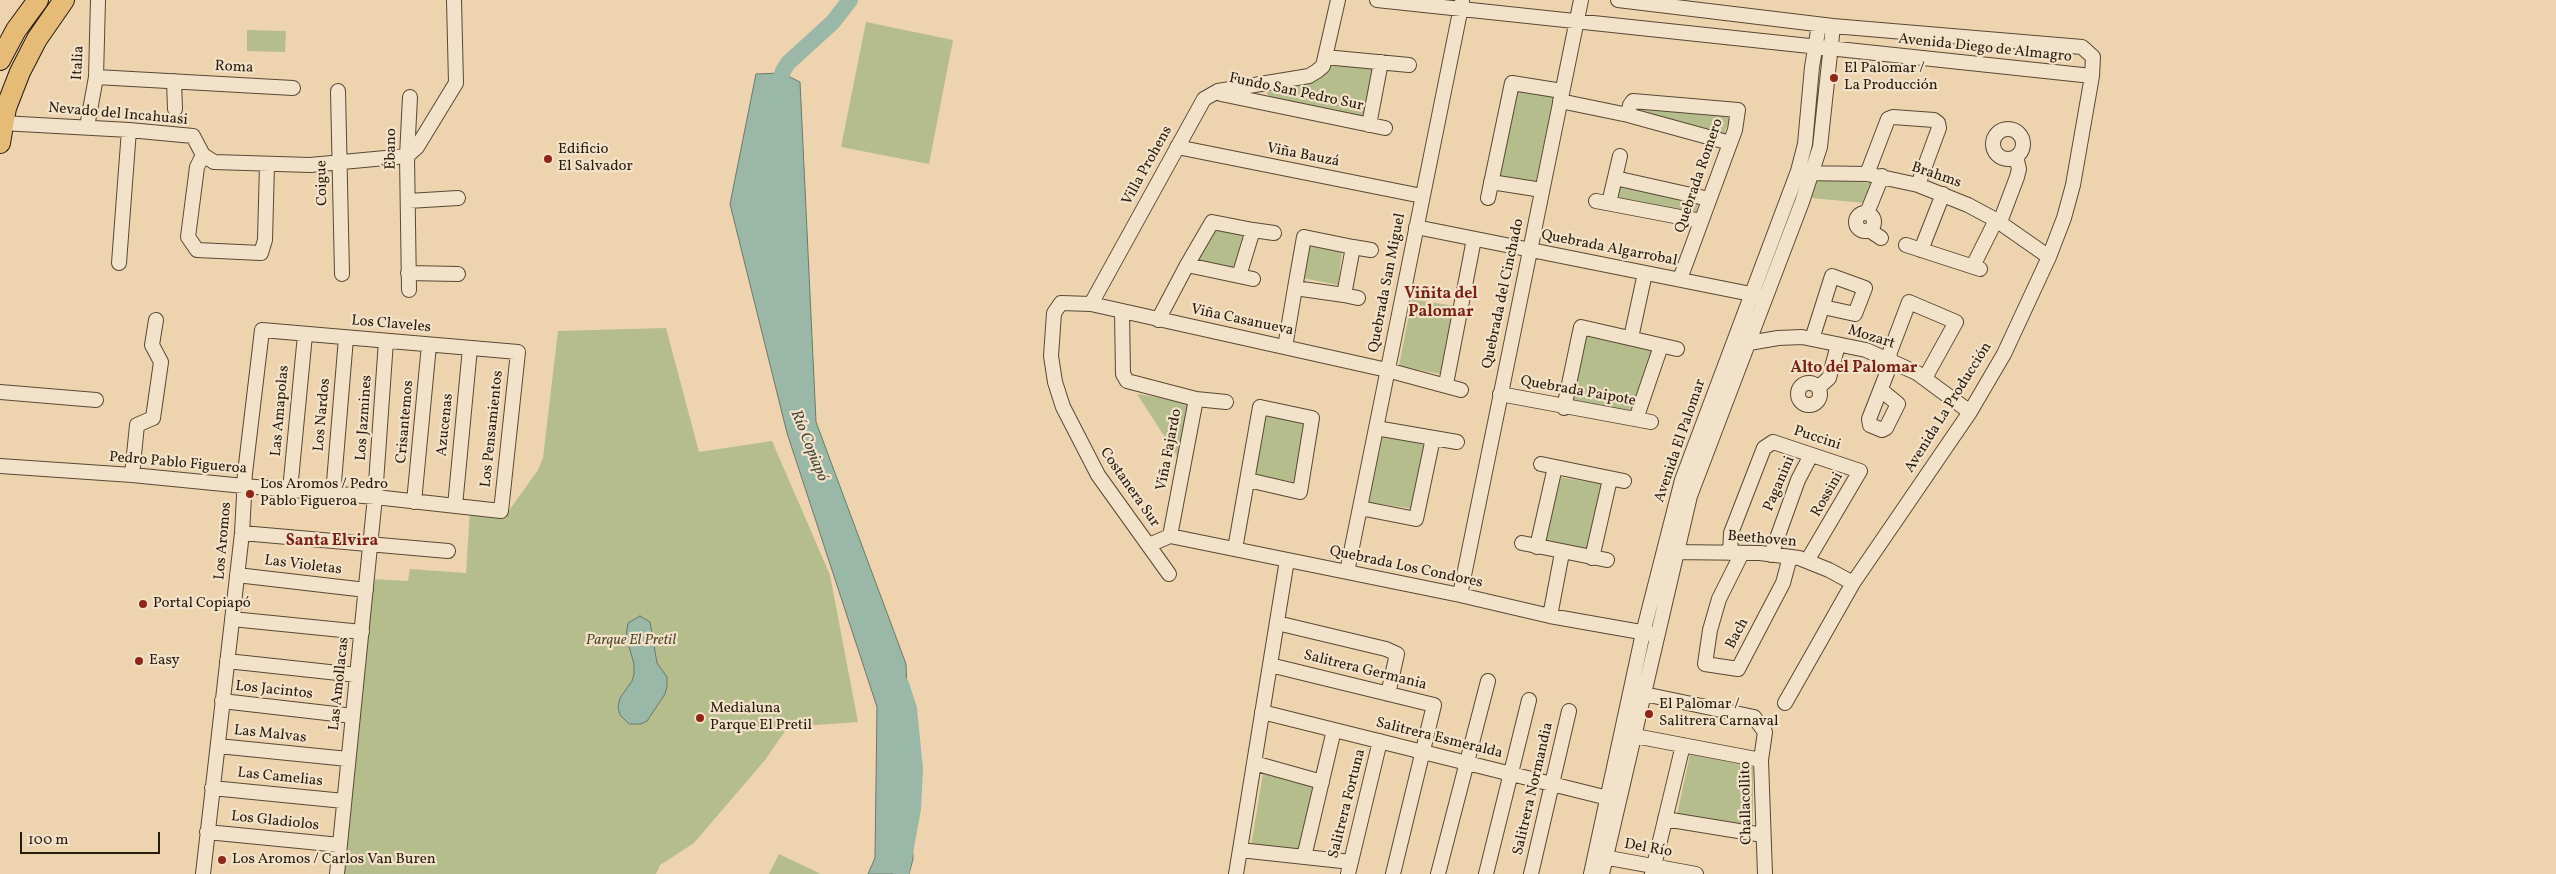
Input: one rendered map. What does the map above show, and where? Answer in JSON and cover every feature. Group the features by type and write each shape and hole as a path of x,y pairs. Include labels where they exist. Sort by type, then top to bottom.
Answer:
{"highway":[{"path":"0,60 16,30 38,0"},
{"path":"0,143 6,108 24,64 47,24 64,0"}],"street":[{"name":"Italia","path":"87,127 96,77 98,0"},
{"path":"267,164 265,240 261,253 197,250 188,237 197,167 203,155 214,162 310,165 407,156 417,147 456,83 454,0"},
{"path":"1215,92 1310,76 1323,66 1338,0"},
{"name":"Avenida Diego de Almagro","path":"1377,0 1461,4 1576,22 2092,76 2093,57 2082,47 1826,26 1618,0"},
{"name":"Quebrada del Cinchado","path":"1460,595 1581,0"},
{"name":"Quebrada San Miguel","path":"1347,572 1461,4"},
{"name":"Avenida El Palomar","path":"1590,874 1600,857 1635,736 1690,496 1749,343 1760,296 1797,174 1805,144 1826,26"},
{"name":"Avenida El Palomar","path":"1602,874 1600,857 1608,798 1643,633 1682,480 1812,172 1820,147 1823,124 1822,49"},
{"path":"1325,57 1409,65"},
{"name":"Fundo San Pedro Sur","path":"1369,125 1381,62"},
{"name":"Avenida La Producción","path":"1785,703 1853,583 1970,412 2000,361 2049,257 2064,218 2073,185 2092,76"},
{"name":"Roma","path":"96,77 293,88"},
{"path":"174,81 175,110"},
{"path":"1488,198 1512,82 1730,143"},
{"path":"1264,83 1261,98 1265,103"},
{"name":"Coigue","path":"338,91 342,274"},
{"name":"Fundo San Pedro Sur","path":"1215,92 1384,128"},
{"name":"Villa Prohens","path":"1090,304 1204,99 1215,92"},
{"name":"Ébano","path":"408,290 407,156 410,97"},
{"name":"Quebrada Romero","path":"1628,115 1630,105 1634,101 1738,110 1730,143 1680,280"},
{"path":"1867,174 1888,119 1893,117 1934,120 1938,123 1939,128 1918,185"},
{"name":"Nevado del Incahuasi","path":"2,123 87,127 193,136 203,155"},
{"path":"119,263 129,130"},
{"name":"Viña Bauzá","path":"1177,147 1422,196"},
{"path":"1620,156 1615,178 1603,202 1701,221"},
{"path":"1906,245 1976,267 2017,177 2019,169 2016,157"},
{"name":"Brahms","path":"1797,174 1812,172 1867,174 1918,185 1943,194 1998,221 2049,257"},
{"path":"1881,238 1869,230 1862,231 1856,223 1860,214 1867,213 1882,176"},
{"path":"1615,178 1709,199"},
{"path":"1491,182 1542,190"},
{"path":"1921,250 1943,194"},
{"path":"408,201 458,198"},
{"path":"1158,320 1212,222 1274,233"},
{"name":"Quebrada Algarrobal","path":"1416,227 1760,296"},
{"path":"1187,265 1246,277 1253,230"},
{"path":"1285,347 1304,237 1370,250"},
{"path":"1446,384 1474,239"},
{"path":"1344,295 1353,247"},
{"path":"408,273 458,274"},
{"path":"1631,338 1645,273"},
{"path":"1295,288 1358,298"},
{"name":"Costanera Sur","path":"1090,304 1064,301 1056,309 1051,356 1055,382 1076,436 1098,476 1169,574"},
{"path":"1881,390 1909,302 1953,319 1956,325 1924,378"},
{"name":"Viña Casanueva","path":"1090,304 1387,370 1446,384 1461,390"},
{"path":"1812,339 1822,307"},
{"name":"Viña Fajardo","path":"1122,312 1123,374 1127,382 1196,399 1226,402"},
{"path":"132,475 137,426 153,418 161,362 152,346 156,320"},
{"path":"1564,408 1581,327 1677,350"},
{"name":"Los Claveles","path":"262,330 518,352"},
{"name":"Los Aromos","path":"203,874 242,533 244,486 262,330"},
{"name":"Las Amapolas","path":"290,490 305,335"},
{"name":"Los Nardos","path":"333,494 346,338"},
{"name":"Mozart","path":"1749,343 1778,338 1812,339 1866,350 1890,359 1924,378 1970,412"},
{"name":"Los Jazmines","path":"376,497 386,341"},
{"path":"1818,387 1829,378 1838,344"},
{"name":"Crisantemos","path":"414,502 429,345"},
{"path":"1636,419 1661,346"},
{"name":"Azucenas","path":"454,506 470,348"},
{"name":"Los Pensamientos","path":"501,511 518,352"},
{"path":"0,392 96,400"},
{"name":"Quebrada Paipote","path":"1500,394 1564,408 1650,422"},
{"name":"Viña Fajardo","path":"1170,536 1196,399"},
{"path":"1235,549 1260,407 1312,418 1300,492 1248,480"},
{"path":"1376,428 1457,442"},
{"path":"1360,508 1416,520 1433,438"},
{"name":"Puccini","path":"1736,553 1731,533 1764,448 1773,442 1860,471"},
{"name":"Paganini","path":"1771,555 1798,480 1811,455"},
{"name":"Pedro Pablo Figueroa","path":"0,466 132,475 376,497 501,511"},
{"path":"1537,546 1548,466 1624,481"},
{"name":"Rossini","path":"1808,561 1860,471"},
{"path":"1592,558 1610,479"},
{"name":"Las Amollacas","path":"336,874 376,497"},
{"path":"242,533 370,546 448,551"},
{"path":"1149,545 1170,536"},
{"name":"Quebrada Los Condores","path":"1170,536 1460,595 1550,616 1658,634"},
{"path":"1522,543 1562,553 1607,560"},
{"name":"Beethoven","path":"1663,552 1736,553 1790,557 1808,561 1853,583"},
{"path":"1550,616 1562,553"},
{"name":"Bach","path":"1736,553 1710,630 1705,664 1738,670 1783,583 1790,557"},
{"path":"1236,874 1287,560"},
{"name":"Las Violetas","path":"237,575 366,590"},
{"path":"232,619 362,632"},
{"path":"1277,623 1386,649 1397,654 1388,694"},
{"path":"228,661 357,675"},
{"name":"Salitrera Germania","path":"1270,665 1434,705 1422,752"},
{"path":"1438,874 1488,681"},
{"name":"Challacollito","path":"1644,694 1754,717 1765,732 1761,760 1765,874"},
{"path":"1486,874 1529,700"},
{"name":"Los Jacintos","path":"222,701 353,716"},
{"name":"Salitrera Normandia","path":"1531,874 1569,711"},
{"name":"Salitrera Esmeralda","path":"1262,712 1608,798"},
{"path":"1304,857 1334,730"},
{"path":"1635,736 1761,760"},
{"name":"Salitrera Fortuna","path":"1349,868 1380,741"},
{"path":"1653,870 1683,745"},
{"name":"Las Malvas","path":"218,746 348,759"},
{"path":"1393,874 1422,752"},
{"path":"1254,763 1322,782"},
{"name":"Las Camelias","path":"212,788 344,801"},
{"path":"1665,819 1763,835"},
{"name":"Los Gladiolos","path":"207,832 340,845"},
{"path":"1240,850 1304,857 1349,868"},
{"name":"Del Río","path":"1600,857 1653,870 1696,874"}],"green space":[{"path":"866,22 953,40 929,164 841,147"},
{"path":"247,30 286,31 285,52 247,51"},
{"path":"1330,64 1372,67 1364,116 1270,99 1267,93 1270,89"},
{"path":"1515,88 1554,95 1536,181 1497,178"},
{"path":"1633,108 1731,116 1724,134 1638,113"},
{"path":"1815,178 1871,183 1865,203 1811,198"},
{"path":"1617,185 1699,202 1695,215 1614,199"},
{"path":"1214,227 1245,234 1235,269 1195,261"},
{"path":"1308,246 1342,252 1338,285 1303,278"},
{"path":"1412,299 1454,306 1440,374 1399,366"},
{"name":"Parque El Pretil","path":"666,328 699,452 772,441 830,575 858,722 788,727 765,760 694,843 660,865 656,874 341,874 371,579 408,581 410,569 466,573 470,512 508,512 538,470 543,458 558,331"},
{"path":"1589,334 1651,348 1654,353 1632,412 1571,402 1584,338"},
{"path":"1137,394 1190,402 1177,456"},
{"path":"1266,413 1304,421 1294,482 1254,475"},
{"path":"1381,437 1425,442 1413,509 1368,502"},
{"path":"1559,477 1602,484 1588,551 1544,543"},
{"path":"1690,754 1753,767 1753,828 1677,815"},
{"path":"1263,773 1314,785 1299,850 1251,846"},
{"path":"779,854 821,874 769,874"}],"water":[{"path":"782,73 800,82 816,422 906,664 913,859 909,874 868,874 875,858 877,707 787,433 730,204 756,74"},
{"path":"640,616 650,622 657,663 667,677 667,686 665,694 647,721 641,724 629,724 620,715 618,707 620,698 632,681 634,674 634,664 626,636 628,623"}],"waterway":[{"name":"Río Copiapó","path":"776,95 783,71 788,63 833,22 850,0"},
{"name":"Río Copiapó","path":"901,684 909,709 915,769 913,809 901,874"}],"place":[{"name":"El Palomar / La Producción","path":"1834,78"},
{"name":"Edificio El Salvador","path":"548,159"},
{"name":"Los Aromos / Pedro Pablo Figueroa","path":"250,494"},
{"name":"Portal Copiapó","path":"143,604"},
{"name":"Easy","path":"139,661"},
{"name":"El Palomar / Salitrera Carnaval","path":"1649,714"},
{"name":"Medialuna Parque El Pretil","path":"700,718"},
{"name":"Los Aromos / Carlos Van Buren","path":"222,860"}],"district":[{"name":"Viñita del Palomar","path":"1441,304"},
{"name":"Alto del Palomar","path":"1854,369"},
{"name":"Santa Elvira","path":"332,542"}]}
